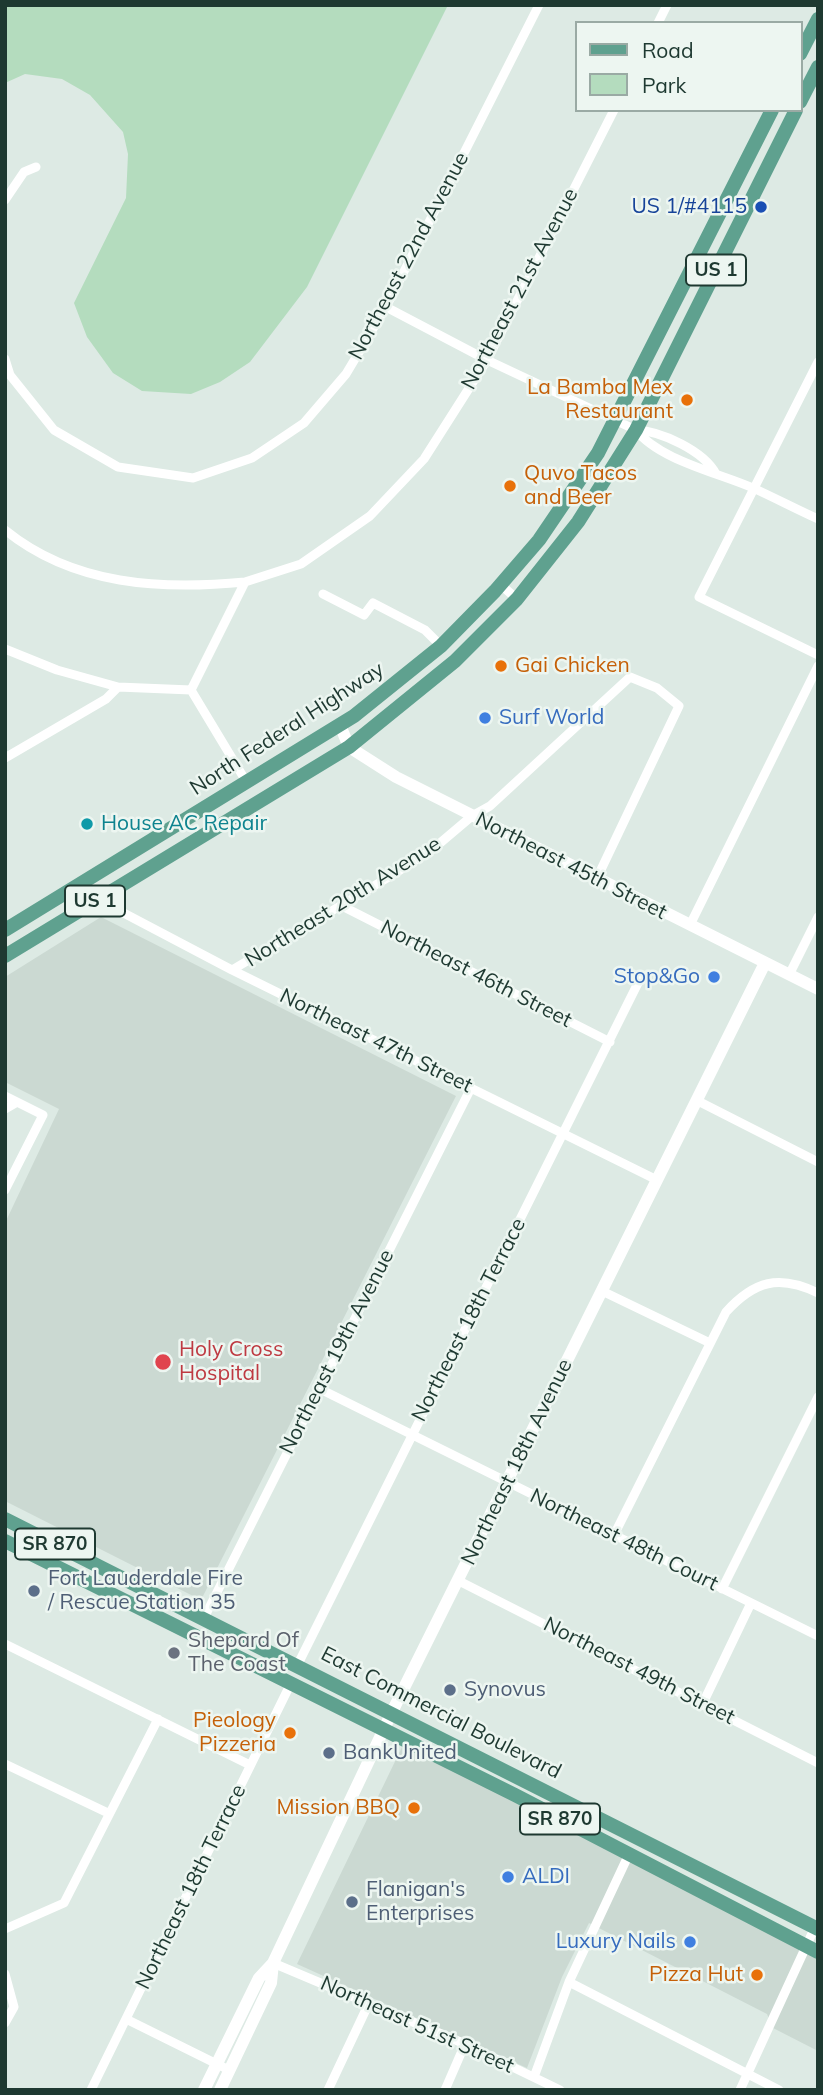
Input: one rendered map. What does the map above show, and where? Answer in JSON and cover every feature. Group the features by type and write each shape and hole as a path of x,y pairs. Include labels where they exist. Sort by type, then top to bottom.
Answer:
{"main road":[{"path":"802,50 818,19"},
{"path":"802,98 818,67"},
{"name":"North Federal Highway","path":"5,930 340,725 384,694 441,646 500,585 559,513 616,420 771,112"},
{"name":"North Federal Highway","path":"5,956 349,747 436,679 517,599 578,522 636,430 795,112"},
{"path":"698,258 699,273 709,285"},
{"path":"235,816 243,802 247,783"},
{"name":"East Commercial Boulevard","path":"5,1519 298,1664 817,1928"},
{"name":"East Commercial Boulevard","path":"5,1541 384,1730 812,1949"},
{"path":"64,1570 89,1573 104,1568"}],"street":[{"name":"Northeast 22nd Avenue","path":"5,359 10,375 54,430 118,467 193,478 252,458 304,423 346,374 386,307 539,5"},
{"path":"660,21 667,5"},
{"name":"Northeast 21st Avenue","path":"5,530 52,558 96,577 131,583 191,587 245,583 301,564 370,516 424,459 487,360 613,112"},
{"path":"5,200 24,172 36,167"},
{"path":"386,307 487,360 636,430 644,440 818,519"},
{"path":"818,362 699,597 818,655"},
{"path":"191,691 245,583"},
{"path":"500,585 517,599"},
{"path":"323,594 364,615 373,603 425,630 441,646"},
{"path":"5,649 57,670 118,687 191,691"},
{"path":"690,925 818,666"},
{"name":"Northeast 20th Avenue","path":"232,970 433,849 471,816 490,806 630,677 657,688 678,706 597,878"},
{"path":"5,758 106,699 118,687"},
{"path":"191,691 247,783"},
{"path":"340,725 349,747"},
{"name":"Northeast 45th Street","path":"349,747 396,777 471,816 818,989"},
{"name":"Northeast 47th Street","path":"97,899 232,970 657,1180"},
{"name":"Northeast 46th Street","path":"342,906 610,1042"},
{"path":"789,975 818,916"},
{"name":"Northeast 18th Avenue","path":"204,2090 259,1978 273,1963 392,1712 765,963"},
{"name":"Northeast 18th Terrace","path":"298,1664 641,977"},
{"name":"Northeast 19th Avenue","path":"204,1618 471,1087"},
{"path":"5,1096 43,1115 5,1190"},
{"path":"696,1100 818,1162"},
{"path":"5,1109 17,1102"},
{"path":"614,1535 726,1312 743,1293 763,1284 797,1284 818,1293"},
{"path":"602,1291 710,1343"},
{"name":"Northeast 48th Court","path":"318,1388 818,1636"},
{"path":"722,1589 818,1397"},
{"name":"Northeast 49th Street","path":"459,1581 818,1763"},
{"path":"703,1703 751,1603"},
{"path":"5,1644 250,1765"},
{"name":"Northeast 18th Terrace","path":"91,2090 290,1684"},
{"path":"5,1929 64,1903 158,1719"},
{"path":"5,1763 108,1813"},
{"path":"534,2077 569,1982 629,1854"},
{"path":"740,2090 746,2073 812,1949 817,1928"},
{"name":"Northeast 18th Avenue","path":"220,2090 271,1983 273,1963"},
{"name":"Northeast 51st Street","path":"273,1963 465,2044 560,2090"},
{"path":"5,1973 14,2007 5,2023"},
{"path":"569,1982 779,2090"},
{"path":"328,2090 369,2003"},
{"path":"126,2019 229,2070"},
{"path":"445,2090 465,2044"}],"shaded area":[{"name":"Holy Cross Hospital","path":"101,917 456,1096 201,1600 5,1501 5,1223 59,1109 5,1082 5,977"},
{"path":"403,1745 818,1956 818,2051 773,2028 767,2014 589,1923 562,1977 527,2068 297,1964"}],"green space":[{"path":"5,5 448,5 307,287 250,362 220,382 191,394 142,391 113,373 87,337 74,303 126,198 128,154 123,132 90,95 62,79 25,74 5,83"}],"place":[{"name":"US 1/#4115","path":"761,207"},
{"name":"La Bamba Mex Restaurant","path":"687,400"},
{"name":"Quvo Tacos and Beer","path":"510,486"},
{"name":"Gai Chicken","path":"501,666"},
{"name":"Surf World","path":"485,718"},
{"name":"House AC Repair","path":"87,824"},
{"name":"Stop&Go","path":"714,977"},
{"name":"Holy Cross Hospital","path":"163,1362"},
{"name":"Fort Lauderdale Fire / Rescue Station 35","path":"34,1591"},
{"name":"Shepard Of The Coast","path":"174,1653"},
{"name":"Synovus","path":"450,1690"},
{"name":"Pieology Pizzeria","path":"290,1733"},
{"name":"BankUnited","path":"329,1753"},
{"name":"Mission BBQ","path":"414,1808"},
{"name":"ALDI","path":"508,1877"},
{"name":"Flanigan's Enterprises","path":"352,1902"},
{"name":"Luxury Nails","path":"690,1942"},
{"name":"Pizza Hut","path":"757,1975"}]}
